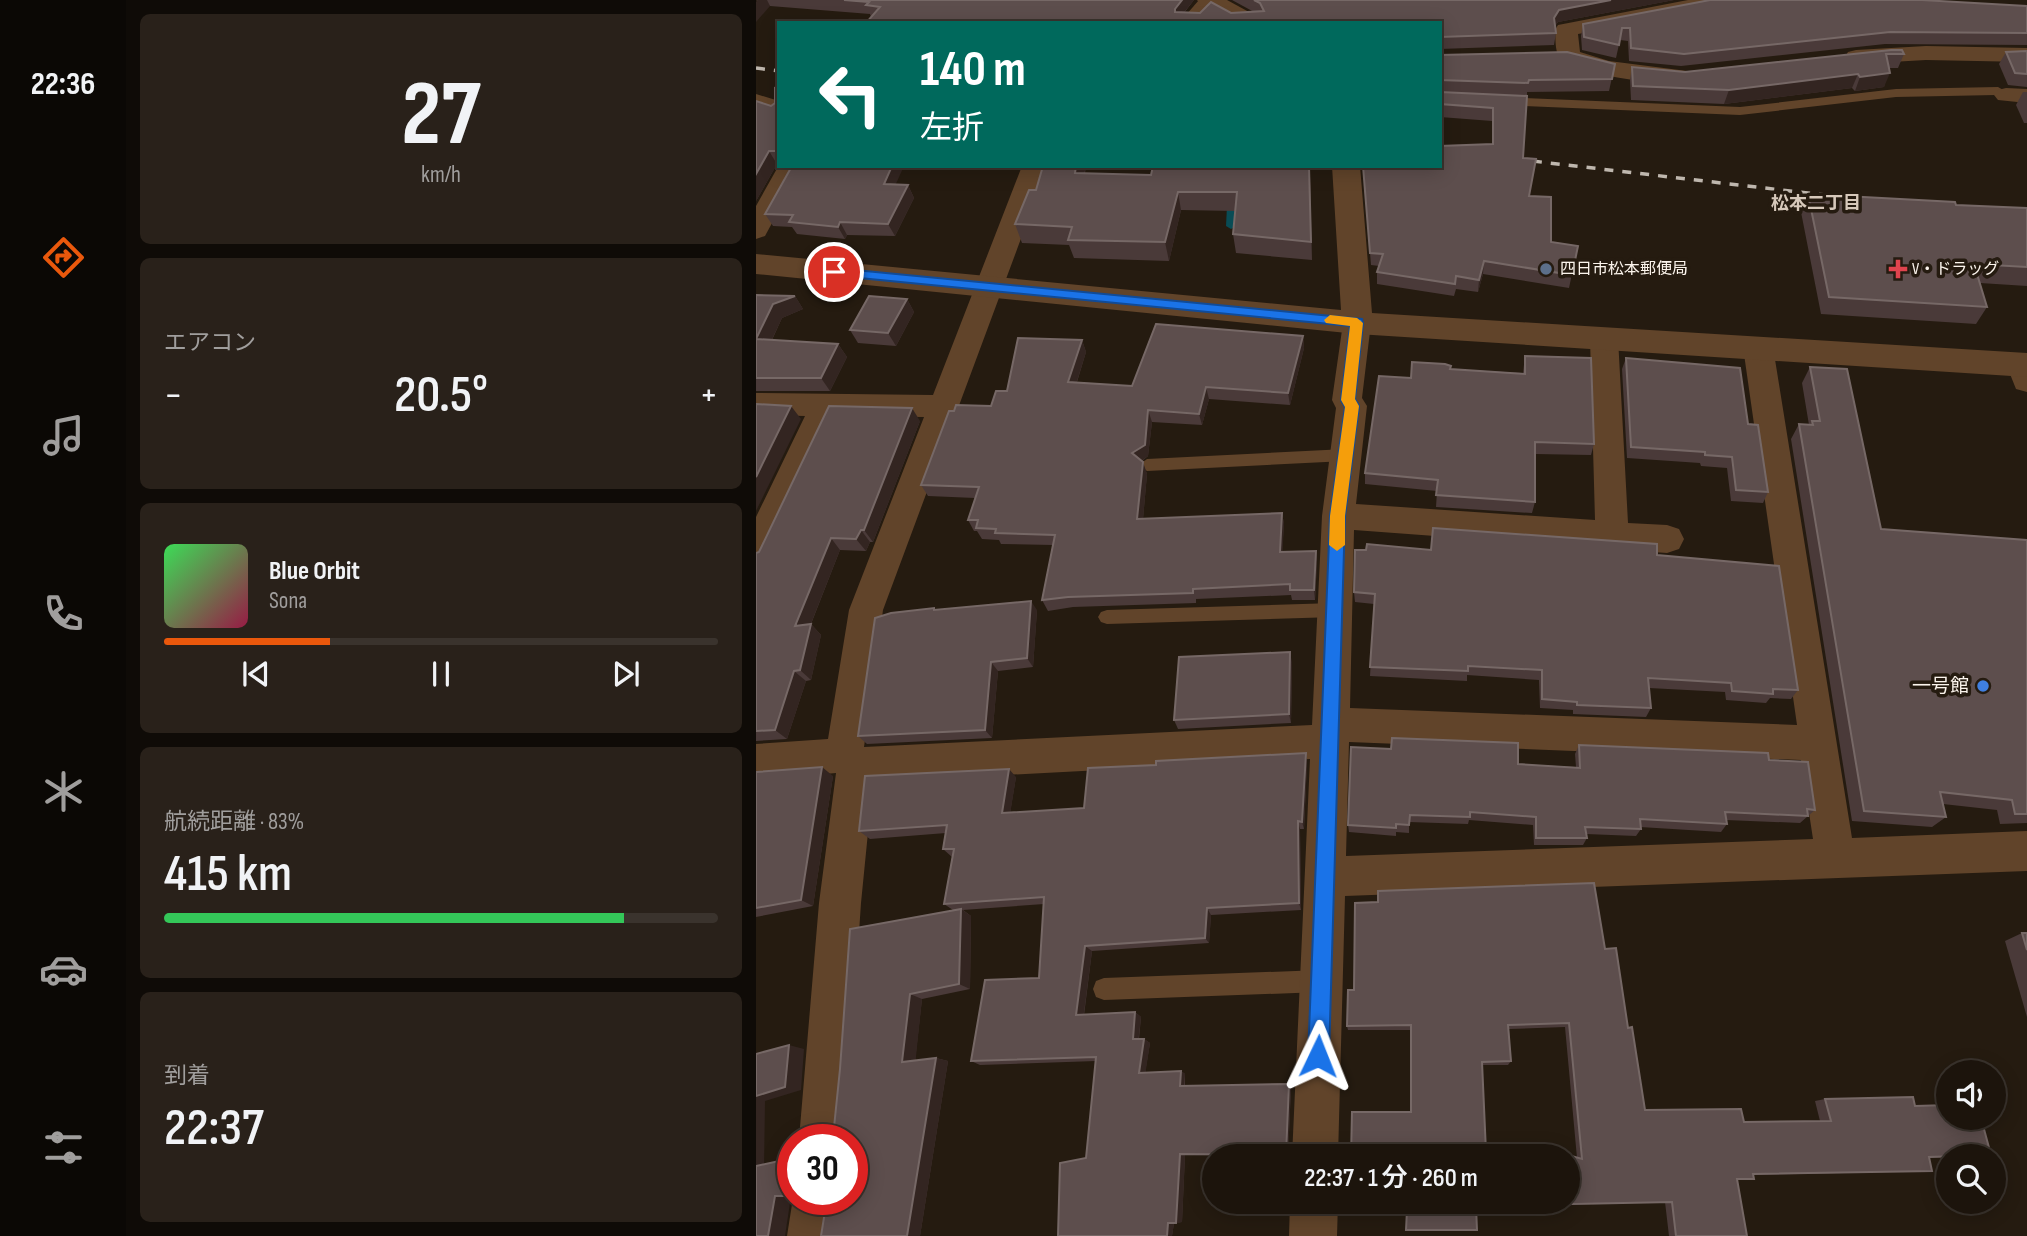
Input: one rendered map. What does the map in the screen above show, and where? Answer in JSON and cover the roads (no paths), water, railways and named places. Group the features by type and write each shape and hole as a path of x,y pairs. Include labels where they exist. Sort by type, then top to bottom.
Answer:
{"street":[{"path":"1192,21 1209,0 1247,21"},
{"path":"1569,55 1566,30 1722,0"},
{"path":"1839,59 1912,53 2027,55"},
{"path":"1544,55 1569,55 1579,60 1652,75 1700,75"},
{"path":"756,100 777,108"},
{"path":"756,230 790,168"},
{"path":"823,1124 850,760 866,610 1034,168"},
{"path":"1315,1144 1338,516 1352,406 1348,400 1357,323 1346,168"},
{"path":"756,264 1357,323 1758,347 2025,370"},
{"path":"1604,338 1612,534"},
{"path":"1758,347 1835,856"},
{"path":"756,404 945,406"},
{"path":"756,552 825,406"},
{"path":"1338,516 1667,540"},
{"path":"756,762 850,760 1331,732 1817,743"},
{"path":"1325,877 1835,856 2027,851"},
{"path":"1313,1236 1314,1214"},
{"path":"811,1236 814,1215"}],"lane":[{"path":"1484,101 1740,111 1896,93 1998,91 2017,96"},
{"path":"1147,465 1346,455"},
{"path":"1107,617 1335,611"},
{"path":"1104,989 1321,981"}],"waterway":[{"path":"1231,226 1233,168"}],"railway":[{"path":"756,68 777,71"},
{"path":"1515,159 1842,197"}],"place":[{"name":"四日市松本郵便局","path":"1546,269"},
{"name":"V・ドラッグ","path":"1898,269"},
{"name":"一号館","path":"1983,686"}],"district":[{"name":"松本二丁目","path":"1816,203"}]}
